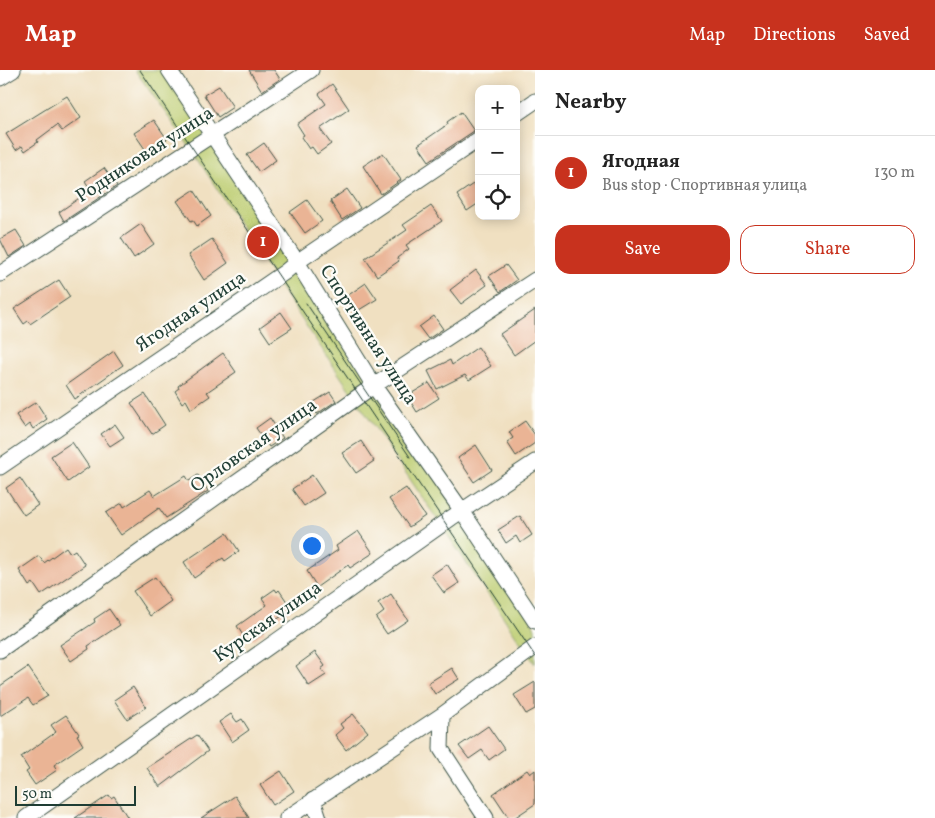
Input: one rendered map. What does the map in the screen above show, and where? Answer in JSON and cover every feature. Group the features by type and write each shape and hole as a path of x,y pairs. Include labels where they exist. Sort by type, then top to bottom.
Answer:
{"street":[{"path":"0,78 13,70"},
{"name":"Спортивная улица","path":"169,70 297,262 374,386 462,511 535,620"},
{"name":"Родниковая улица","path":"0,274 311,70"},
{"path":"520,111 535,102"},
{"name":"Ягодная улица","path":"0,467 475,142"},
{"name":"Орловская улица","path":"0,650 374,386 535,280"},
{"name":"Курская улица","path":"26,818 462,511 535,462"},
{"path":"287,818 442,715 535,647"},
{"path":"442,715 441,749 486,818"},
{"path":"313,800 319,818"}],"green space":[{"path":"135,70 166,70 529,614 535,629 535,664 280,287 194,153"}],"building":[{"path":"249,70 274,70 280,79 262,91"},
{"path":"332,84 349,109 320,129 331,144 317,154 312,147 309,149 301,137 304,135 297,124 326,104 319,94"},
{"path":"219,86 233,107 218,117 204,95"},
{"path":"67,96 81,118 62,131 57,125 25,151 22,146 16,150 6,134"},
{"path":"461,112 474,131 429,161 418,145 448,124 447,122"},
{"path":"154,120 167,139 147,152 134,133"},
{"path":"264,143 276,160 259,172 247,155"},
{"path":"383,153 401,180 381,194 363,166"},
{"path":"104,168 117,186 64,221 59,212 91,190 85,181"},
{"path":"473,184 475,187 475,206 467,211 457,195"},
{"path":"347,189 360,208 342,220 330,201"},
{"path":"194,190 211,216 197,226 193,220 191,221 177,201"},
{"path":"307,200 322,221 305,233 290,212"},
{"path":"431,206 442,221 406,245 409,249 397,258 399,261 377,276 365,258 407,230 403,225"},
{"path":"141,224 154,244 134,258 121,238"},
{"path":"16,230 26,246 9,257 0,239"},
{"path":"212,239 228,263 204,280 188,255"},
{"path":"506,265 517,280 500,292 489,276"},
{"path":"476,270 487,285 461,304 450,290"},
{"path":"59,280 70,297 30,324 28,321 24,324 14,309"},
{"path":"366,283 377,299 354,313 344,298"},
{"path":"535,310 535,340 514,355 500,334"},
{"path":"281,312 292,328 270,342 260,327"},
{"path":"434,316 443,329 428,339 419,327"},
{"path":"478,347 491,366 469,380 465,375 437,389 428,371 450,360 452,365"},
{"path":"114,351 123,365 75,399 66,385"},
{"path":"223,353 236,372 207,392 210,396 191,409 186,400 182,403 175,391 179,388 178,386"},
{"path":"429,383 439,398 417,412 407,396"},
{"path":"330,392 336,401 317,414 311,404"},
{"path":"145,394 165,425 152,434 131,403"},
{"path":"36,402 47,419 33,429 30,424 25,428 16,415"},
{"path":"270,418 283,438 269,447 256,428"},
{"path":"525,421 535,435 535,443 516,456 507,442 513,438 509,432"},
{"path":"115,424 124,437 110,446 101,434"},
{"path":"361,441 374,461 356,473 342,453"},
{"path":"72,442 89,467 68,482 51,456"},
{"path":"476,445 492,470 474,482 458,458"},
{"path":"198,475 208,491 166,518 159,508 121,535 106,513 122,503 124,507 150,490 154,496 186,476 189,481"},
{"path":"312,475 324,493 304,506 292,489"},
{"path":"20,478 38,505 24,515 6,488"},
{"path":"406,488 425,516 409,527 389,499"},
{"path":"520,516 532,535 520,543 516,536 506,543 498,530"},
{"path":"358,531 373,553 350,568 348,565 317,587 307,571 338,550 336,546"},
{"path":"227,533 239,551 225,561 223,558 194,578 184,562"},
{"path":"66,547 70,553 75,550 85,565 41,595 33,583 29,586 19,570 39,556 44,563"},
{"path":"447,564 459,583 444,593 431,575"},
{"path":"155,577 171,601 150,616 133,591"},
{"path":"275,589 277,592 279,590 292,609 263,629 265,632 253,640 250,637 246,640 237,626 267,605 262,598"},
{"path":"391,594 408,620 387,634 376,618 384,612 378,603"},
{"path":"109,609 120,625 88,646 89,649 71,661 60,645 95,622 94,619"},
{"path":"315,652 325,666 321,669 326,675 309,686 296,666"},
{"path":"28,667 48,696 33,705 28,698 0,716 0,686"},
{"path":"452,668 459,679 435,694 428,683"},
{"path":"535,682 535,709 526,714 514,695"},
{"path":"133,687 146,707 127,719 114,700"},
{"path":"231,714 237,722 242,719 249,730 232,742 219,722"},
{"path":"353,714 368,732 346,750 335,735 343,728 340,724"},
{"path":"66,715 79,734 77,735 83,745 54,765 57,770 35,785 26,772 29,770 21,757 56,732 51,725"},
{"path":"488,726 504,749 489,760 482,750 469,759 459,746"},
{"path":"197,735 208,751 160,787 147,768"},
{"path":"527,770 530,774 535,770 535,804 514,818 509,818 493,794"},
{"path":"281,771 294,791 273,805 260,785"},
{"path":"109,795 111,798 114,796 128,818 75,818"},
{"path":"235,796 249,818 201,818"}],"tram line":[{"path":"140,70 535,656"},
{"path":"306,303 410,457"}],"place":[{"name":"Ягодная","path":"263,242"}]}
